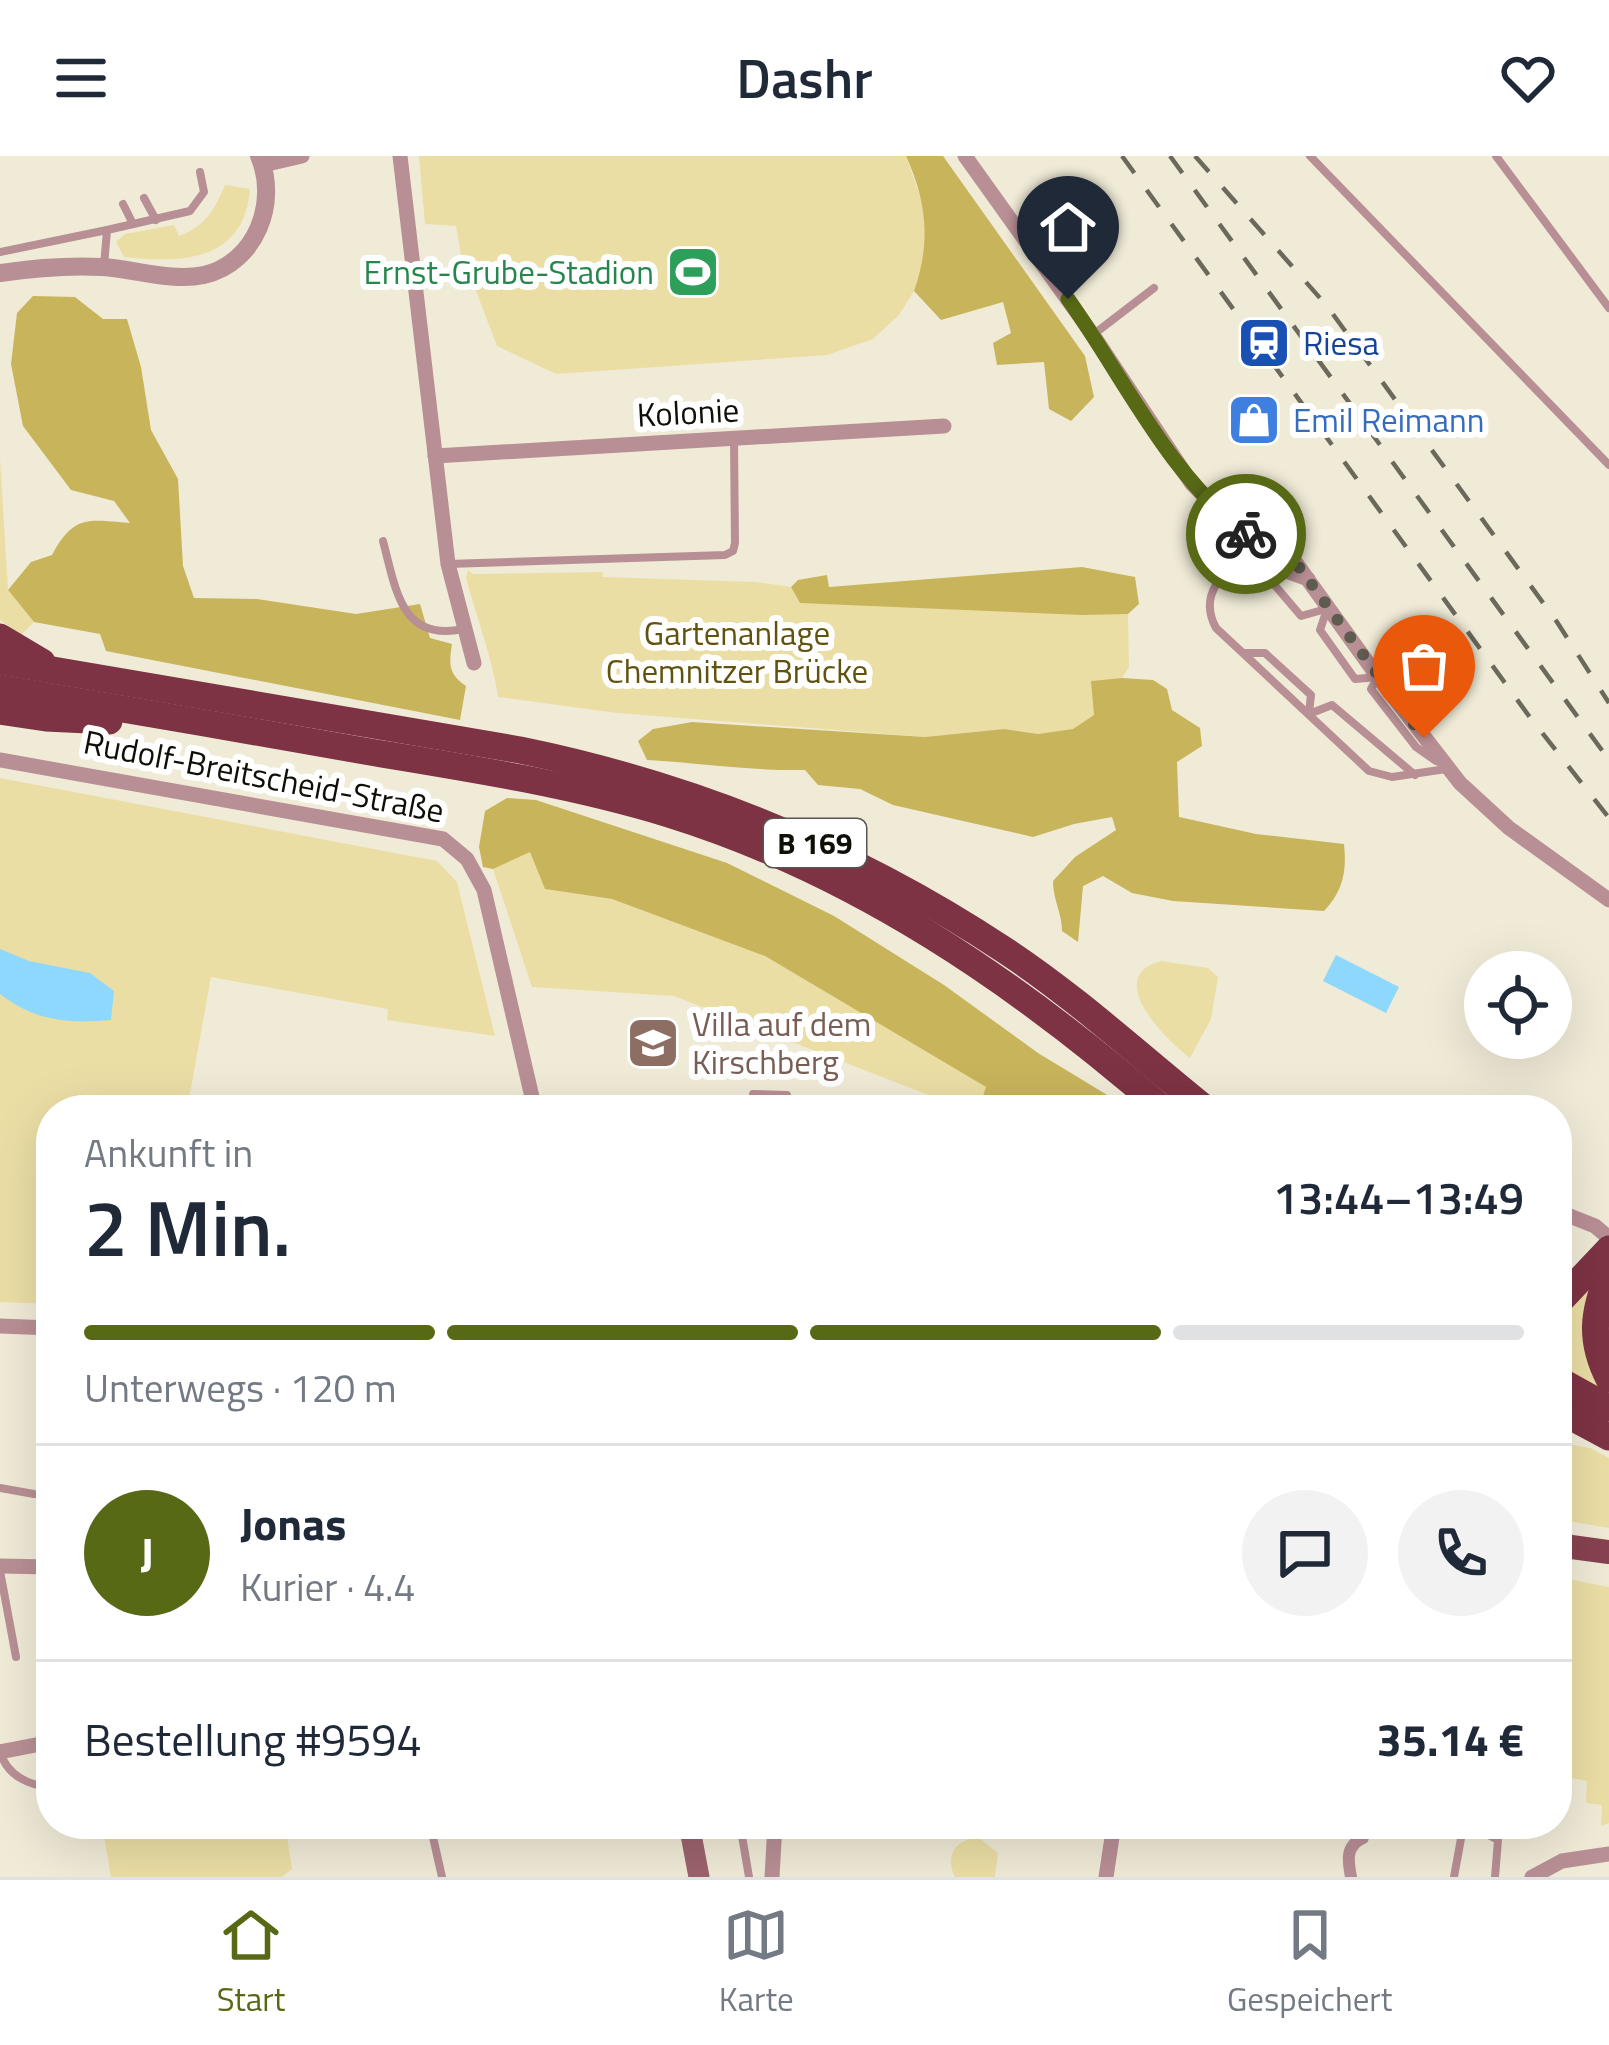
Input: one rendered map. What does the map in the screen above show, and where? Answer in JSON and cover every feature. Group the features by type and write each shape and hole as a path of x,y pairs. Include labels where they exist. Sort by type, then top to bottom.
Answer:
{"highway":[{"path":"0,637 62,672"},
{"name":"B 169","path":"0,661 582,763 778,826 923,899 1009,953 1188,1095"},
{"name":"B 169","path":"0,688 575,790 669,814 846,886 966,955 1049,1015 1146,1095"},
{"path":"0,711 108,721 130,710"},
{"path":"1572,1288 1609,1249"},
{"path":"1609,1273 1593,1316 1597,1354 1609,1379"},
{"path":"1572,1387 1609,1408"},
{"path":"1572,1418 1609,1441"},
{"path":"1572,1437 1609,1441"}],"main road":[{"path":"1572,1547 1609,1552"},
{"path":"692,1839 699,1877"}],"street":[{"path":"0,273 104,267 198,277 229,265 247,248 263,220 267,196 261,160 302,156"},
{"path":"400,156 448,564 474,664"},
{"path":"965,156 1093,334 1175,463 1216,511 1246,534 1288,552 1447,768 1508,828 1609,901"},
{"name":"Kolonie","path":"435,456 944,426"},
{"path":"1246,534 1276,573 1308,579"},
{"name":"Rudolf-Breitscheid-Straße","path":"0,760 443,839 466,859 484,890 532,1095"},
{"path":"1572,1217 1609,1238"},
{"path":"0,1326 36,1327"},
{"path":"0,1569 36,1568"},
{"path":"0,1752 36,1745"},
{"path":"772,1877 774,1839"},
{"path":"1106,1877 1112,1839"},
{"path":"1351,1877 1348,1857 1362,1839"},
{"path":"1532,1877 1562,1862 1582,1868 1609,1854"}],"lane":[{"path":"1310,156 1609,465"},
{"path":"1496,156 1609,308"},
{"path":"0,252 29,239 107,230 190,212 204,192 200,172"},
{"path":"144,198 156,220"},
{"path":"123,204 133,224"},
{"path":"104,267 107,230"},
{"path":"1093,334 1154,288"},
{"path":"448,564 725,555 735,543 734,439"},
{"path":"1246,534 1208,598 1208,613 1216,628 1369,772 1416,776 1447,768"},
{"path":"383,541 400,598 418,626 437,634 463,629"},
{"path":"1224,572 1255,562 1276,573 1300,616 1328,608"},
{"path":"1255,562 1276,573"},
{"path":"1244,653 1265,653 1311,695 1309,714"},
{"path":"1309,714 1332,705 1416,776"},
{"path":"753,1094 787,1095"},
{"path":"0,1488 34,1494"},
{"path":"0,1569 16,1657"},
{"path":"0,1752 11,1771 36,1785"},
{"path":"433,1839 442,1877"},
{"path":"743,1839 749,1877"},
{"path":"1454,1877 1461,1839"},
{"path":"1495,1877 1496,1839"}],"green space":[{"name":"Ernst-Grube-Stadion","path":"419,156 906,156 926,213 926,260 899,315 873,339 827,355 556,374 497,346 476,291 466,284 456,226 425,224"},
{"path":"225,185 250,189 236,232 222,245 187,258 124,257 116,242 125,234 174,225 179,236 196,228"},
{"path":"0,458 8,590 34,622 21,635 0,620"},
{"name":"Gartenanlage Chemnitzer Brücke","path":"468,570 473,574 602,572 603,577 756,582 791,587 800,603 1128,614 1129,667 1122,678 1092,681 1094,715 1074,729 1038,734 1004,729 925,737 617,713 498,697 466,578"},
{"path":"0,778 437,861 457,882 495,1036 387,1020 388,1009 211,977 190,1095 36,1095 36,1303 0,1302"},
{"path":"531,851 545,889 612,899 765,956 986,1087 983,1095 928,1095 674,996 532,987 493,869"},
{"path":"1161,961 1208,968 1218,977 1211,1019 1190,1058 1155,1024 1138,994 1137,980 1144,969"},
{"path":"1600,1269 1599,1391 1572,1376 1572,1298"},
{"path":"1572,1445 1609,1458 1609,1528 1572,1522"},
{"path":"1572,1580 1609,1587 1609,1823 1601,1826 1602,1805 1586,1803 1587,1781 1572,1778"},
{"path":"105,1839 287,1839 292,1869 282,1877 111,1877"},
{"path":"980,1839 998,1853 995,1877 955,1877 952,1855 964,1841"}],"shaded area":[{"path":"906,156 943,156 1085,356 1094,397 1071,421 1049,409 1044,362 997,365 993,343 1011,333 1003,302 941,320 914,291 923,256 924,223"},
{"path":"33,296 75,297 103,319 127,319 151,430 178,479 183,566 194,598 257,599 356,614 420,604 430,638 452,644 451,668 466,686 460,720 106,651 100,634 34,622 8,590 31,562 52,555 68,532 84,522 130,523 114,501 71,490 23,426 11,364 17,313"},
{"path":"1082,567 1135,577 1139,604 1128,614 1082,615 800,603 791,587 798,580 827,575 829,587"},
{"path":"1153,680 1167,689 1172,710 1200,728 1202,746 1177,762 1179,817 1256,834 1344,844 1342,880 1324,911 1173,901 1132,893 1103,876 1083,886 1078,942 1062,931 1053,881 1075,857 1116,830 1112,817 1033,837 893,805 860,789 818,785 805,770 647,760 638,741 653,729 692,722 925,737 1004,729 1038,734 1073,729 1094,715 1091,681"},
{"path":"507,798 536,800 727,863 834,916 1107,1095 983,1095 986,1087 765,956 612,899 545,889 530,852 493,869 483,867 479,847 485,811"}],"water":[{"path":"0,949 29,961 90,973 114,991 111,1020 53,1019 13,1003 0,994"},
{"path":"1336,955 1399,987 1386,1013 1323,981"}],"railway":[{"path":"1122,156 1529,716 1609,818"},
{"path":"1170,156 1609,760"},
{"path":"1195,156 1327,306 1557,622 1609,703"}],"way so far":[{"path":"1246,534 1288,552 1424,738"}],"place":[{"name":"Ernst-Grube-Stadion","path":"693,272"},
{"name":"Riesa","path":"1264,343"},
{"name":"Emil Reimann","path":"1254,420"},
{"name":"Villa auf dem Kirschberg","path":"653,1043"}],"route":[{"path":"1068,299 1175,463 1216,511 1246,534"}]}
